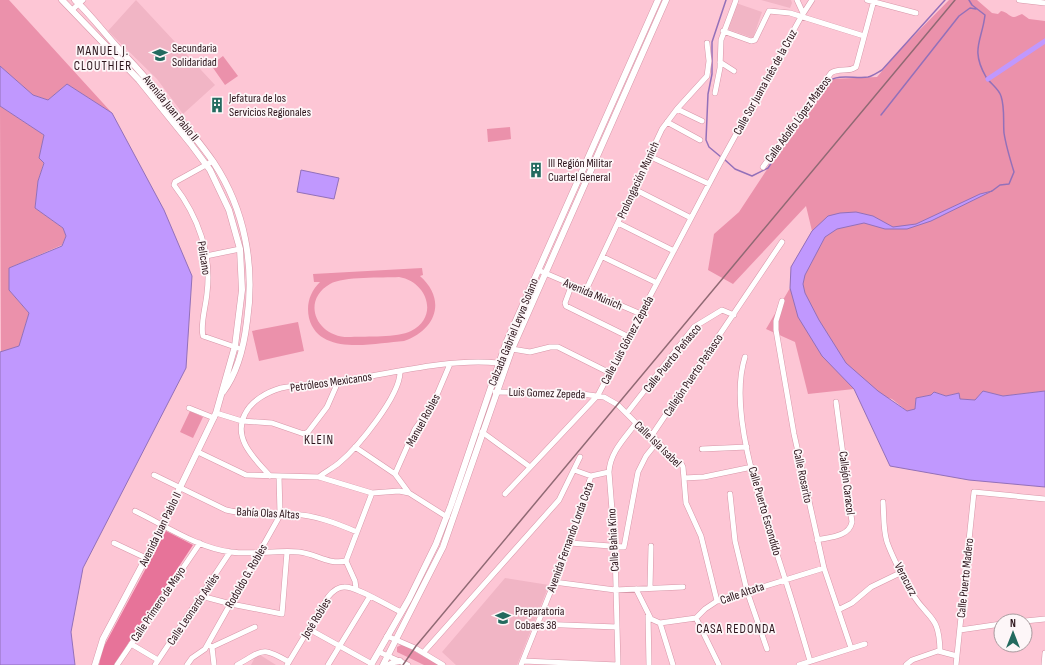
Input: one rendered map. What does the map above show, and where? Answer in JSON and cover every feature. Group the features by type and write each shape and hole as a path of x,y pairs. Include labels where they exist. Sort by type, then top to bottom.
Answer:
{"main road":[{"name":"Avenida Juan Pablo II","path":"62,0 139,80 206,165 229,210 240,249 242,290 234,346 224,380 223,392 215,416 163,524 103,640 95,665"},
{"name":"Calzada Gabriel Leyva Solano","path":"371,664 424,570 447,517 498,363 658,0"},
{"name":"Calzada Gabriel Leyva Solano","path":"387,656 422,591 443,546 495,392 521,327 546,274 666,0"},
{"name":"Avenida Juan Pablo II","path":"79,1 121,51 148,79 213,161 233,199 243,225 247,246 250,282 249,307 242,349 230,382 223,392"},
{"path":"645,30 651,34"},
{"path":"115,56 121,51"},
{"path":"383,665 387,656"},
{"path":"389,665 400,661"}],"street":[{"path":"715,93 723,31 736,0"},
{"path":"797,0 802,15"},
{"name":"Calle Sor Juana Inés de la Cruz","path":"719,165 802,15 812,0"},
{"path":"868,0 916,13"},
{"path":"1019,0 1045,3"},
{"name":"Avenida Juan Pablo II","path":"72,10 79,1"},
{"path":"723,31 751,41 756,40 769,11 802,15 864,36 874,1"},
{"name":"Calle Adolfo López Mateos","path":"763,167 831,73 836,70 853,69 856,67 864,36"},
{"name":"Prolongación Munich","path":"586,290 603,257 649,156 667,122 705,79 709,63 707,43"},
{"path":"720,62 734,70"},
{"path":"677,109 702,121"},
{"path":"667,122 700,140"},
{"path":"604,124 610,127"},
{"path":"649,156 709,184"},
{"path":"206,165 213,161"},
{"name":"Pelicano","path":"206,165 174,184 193,212 206,256 208,291 202,334 205,338 242,349"},
{"name":"Calle Luis Gómez Zepeda","path":"505,494 598,395 719,165"},
{"path":"634,189 691,218"},
{"path":"618,223 674,251"},
{"name":"Callejón Puerto Peñasco","path":"652,435 782,242"},
{"path":"206,256 240,249"},
{"path":"603,257 657,283"},
{"name":"Avenida Múnich","path":"538,270 641,314"},
{"path":"572,284 566,306 629,337"},
{"name":"Calle Rosarito","path":"782,301 776,321 778,344 795,440 824,568 851,648"},
{"name":"Calle Puerto Peñasco","path":"627,413 694,327 722,310 734,315"},
{"path":"512,350 530,352 554,346 610,373"},
{"name":"Calle Puerto Escondido","path":"745,357 741,369 741,411 747,447 761,506 810,661"},
{"name":"Petróleos Mexicanos","path":"242,421 248,408 254,401 280,388 338,382 450,364 480,361 498,363"},
{"name":"Manuel Robles","path":"395,474 415,429 435,401 450,364"},
{"path":"319,476 339,464 355,447 378,418 395,392 400,378 400,372"},
{"path":"189,408 215,416 242,421 272,423 301,434 306,433 327,407 338,382"},
{"name":"Luis Gomez Zepeda","path":"495,392 598,395"},
{"name":"Calle Isla Isabel","path":"598,395 610,400 627,413 636,423 652,435 672,458 681,464 686,503 701,536 717,601"},
{"name":"Callejón Caracol","path":"818,540 843,534 848,531 852,522 836,402"},
{"path":"242,421 241,432 247,450 270,476"},
{"name":"Calle Bahía Kino","path":"618,665 614,548 609,472 610,461 617,448 636,423"},
{"path":"482,432 530,467"},
{"path":"570,543 614,548 622,548 625,546 638,472 646,456 658,441"},
{"path":"355,447 395,474 409,493"},
{"path":"702,449 747,447"},
{"path":"198,452 239,473 253,476 319,476 372,493 399,491 409,493 447,517"},
{"path":"423,653 559,500 580,457"},
{"path":"684,478 704,477 752,467"},
{"path":"574,470 591,476 609,472"},
{"name":"Bahía Olas Altas","path":"154,476 226,510 236,513 280,514 315,517 358,532"},
{"name":"Rodoldo G. Robles","path":"187,665 192,658 210,646 258,553 274,529 280,514 279,476"},
{"name":"Avenida Fernando Lorda Cota","path":"522,663 570,543 591,476"},
{"path":"372,493 346,561 356,583 356,588 401,612"},
{"name":"Calle Puerto Madero","path":"956,665 973,493 1045,499"},
{"path":"730,494 735,541 746,591 767,649"},
{"name":"Veracurz","path":"883,502 884,526 887,542 914,596 937,624 940,634 940,651"},
{"path":"135,512 163,524 200,543 230,552 287,552 312,554 335,563 346,561"},
{"path":"114,543 146,558"},
{"name":"Calle Primero de Mayo","path":"117,665 200,543"},
{"path":"650,588 651,546"},
{"name":"Calle Leonardo Avilés","path":"156,663 230,552"},
{"path":"201,596 276,614 282,614 287,552"},
{"name":"Calle Altata","path":"696,618 705,609 717,601 824,568"},
{"path":"838,610 852,603 871,587 902,572"},
{"path":"554,582 615,590 683,587"},
{"name":"José Robles","path":"288,663 332,593 344,587 356,588"},
{"path":"636,589 648,614 653,620 660,623 696,618 718,665"},
{"path":"328,665 370,596"},
{"path":"648,614 649,665"},
{"path":"1033,620 1045,618"},
{"path":"660,623 673,665"},
{"path":"537,624 617,627"},
{"path":"960,630 993,625"},
{"path":"214,665 210,646 256,627"},
{"path":"309,629 371,664"},
{"path":"387,636 423,653 443,665"},
{"path":"131,644 156,663"},
{"path":"799,665 865,644"},
{"path":"237,665 257,653 270,651 288,663"},
{"path":"906,665 912,660 940,651 957,656"},
{"path":"379,652 408,665"},
{"path":"1044,665 1045,653"},
{"path":"522,663 618,665"}],"shaded area":[{"path":"0,0 9,0 112,113 67,84 48,100 33,95 0,66"},
{"name":"Secundaria Solidaridad","path":"136,0 215,85 183,114 157,79 108,31"},
{"path":"761,0 791,0 792,3 790,8"},
{"path":"949,0 977,0 992,13 998,14 1001,11 1013,17 1022,14 1029,19 1045,21 1045,391 1003,396 983,391 975,400 960,399 959,393 946,396 934,392 931,395 916,398 915,409 907,411 892,399 854,389 808,394 795,342 766,329 790,288 791,267 812,231 806,206 733,284 708,270 714,234 739,212 818,92 831,79 877,77 901,49"},
{"path":"736,3 762,12 753,38 727,29"},
{"path":"223,56 238,76 225,85 211,65"},
{"path":"0,66 33,95 48,100 67,84 112,113 164,210 192,276 186,368 83,568 71,632 75,665 0,665 0,352 19,346 29,313 9,290 9,268 62,246 66,236 63,228 35,208 38,181 44,163 39,158 44,135 0,106"},
{"path":"0,106 44,135 39,158 44,162 38,181 35,208 63,228 66,236 62,245 9,268 9,290 29,313 19,346 1,352"},
{"path":"510,127 511,139 488,142 487,129"},
{"path":"301,170 339,178 334,199 297,192"},
{"path":"992,191 931,221 907,229 885,229 864,223 837,229 825,237 805,275 803,284 805,293 819,320 846,363 878,391 907,411 915,409 916,398 931,395 934,392 946,396 959,393 960,399 975,400 983,391 1003,396 1045,391 1045,487 969,480 890,466 854,389 822,356 798,317 790,288 791,267 812,231 828,216 840,213 856,212 873,216 893,227 916,224 980,194"},
{"path":"422,268 423,275 420,276 428,285 433,295 435,304 434,313 424,330 404,341 364,345 336,343 324,338 315,330 309,318 308,308 311,294 320,282 314,282 313,274","holes":["399,277 409,280 423,293 427,309 425,317 420,325 411,331 390,336 339,336 329,332 316,318 314,309 316,300 321,291 336,281 363,278"]},
{"path":"298,322 304,351 259,361 252,331"},
{"path":"190,411 203,417 193,438 180,432"},
{"path":"166,531 193,545 114,665 99,665 102,650"},
{"name":"Preparatoria Cobaes 38","path":"505,578 549,585 517,665 456,665 442,652"},
{"path":"401,645 439,665 424,665 397,652 397,647"},
{"path":"257,653 276,665 251,665"}],"waterway":[{"path":"721,157 709,147 706,140 708,94 712,74 712,42 726,0"},
{"path":"827,82 832,79 842,77 868,77 882,70 945,0"},
{"path":"969,0 972,5 985,15 978,45 979,59 986,77 1001,96 1004,133 1014,172 1009,184 1000,185 992,191"},
{"path":"881,115 959,16 970,8 976,9"},
{"path":"988,79 1045,41"},
{"path":"724,159 735,169 752,176 768,168 796,125"}],"railway":[{"path":"403,665 416,646 955,0"}],"place":[{"name":"Secundaria Solidaridad","path":"160,55"},
{"name":"Jefatura de los Servicios Regionales","path":"217,105"},
{"name":"III Región Militar Cuartel General","path":"536,170"},
{"name":"Preparatoria Cobaes 38","path":"503,618"}],"district":[{"name":"MANUEL J. CLOUTHIER","path":"103,58"},
{"name":"KLEIN","path":"319,439"},
{"name":"CASA REDONDA","path":"736,628"}]}
